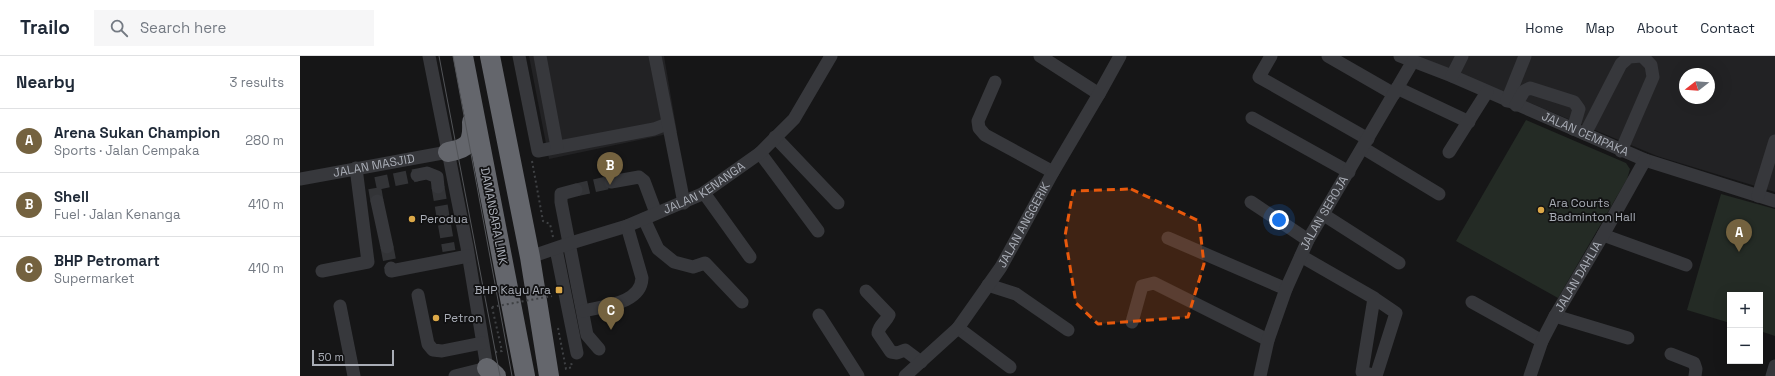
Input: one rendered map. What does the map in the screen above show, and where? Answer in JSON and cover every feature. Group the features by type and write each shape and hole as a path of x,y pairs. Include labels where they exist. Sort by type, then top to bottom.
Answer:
{"highway":[{"name":"DAMANSARA LINK","path":"463,56 525,376"},
{"path":"490,56 530,257 548,376"},
{"path":"448,152 460,150 468,145 473,137 470,90"}],"street":[{"path":"429,56 453,172 482,343 492,372 455,376"},
{"path":"519,56 538,151 654,129 668,124"},
{"path":"540,56 558,147"},
{"path":"655,56 684,203"},
{"name":"JALAN KENANGA","path":"530,257 628,226 684,203 704,193 760,152 794,119 831,56"},
{"path":"1040,56 1099,94"},
{"name":"JALAN ANGGERIK","path":"905,376 958,328 1002,267 1053,172 1120,56"},
{"path":"1271,56 1259,77 1366,144 1439,194"},
{"path":"1328,56 1396,91 1469,122"},
{"name":"JALAN CEMPAKA","path":"1400,56 1413,61 1431,62 1452,76 1511,103 1645,160 1775,201"},
{"path":"1452,76 1462,56"},
{"path":"1511,103 1525,56"},
{"path":"1585,134 1621,64 1629,57 1642,56 1651,65 1653,77 1622,151"},
{"name":"JALAN SEROJA","path":"1260,376 1268,340 1286,289 1308,240 1366,144 1413,61"},
{"path":"995,82 978,121 979,128 985,135 1053,172"},
{"path":"1511,103 1524,91 1530,88 1574,102 1579,109 1573,129"},
{"path":"1449,152 1487,92"},
{"path":"1252,118 1349,172"},
{"path":"775,137 838,203"},
{"path":"1758,196 1775,141"},
{"name":"JALAN MASJID","path":"300,179 448,152"},
{"path":"760,152 818,231"},
{"name":"JALAN DAHLIA","path":"1530,376 1542,341 1555,316 1645,160"},
{"path":"322,270 368,262 356,168"},
{"path":"417,175 427,173 437,182 453,172"},
{"path":"611,182 639,177 644,181 656,214"},
{"path":"576,190 562,193 561,197 571,243 587,335 599,349"},
{"path":"704,193 750,257"},
{"path":"377,200 387,247"},
{"path":"1251,202 1308,240"},
{"path":"1324,215 1399,263"},
{"path":"644,219 658,249 674,262 693,267 705,263 742,302"},
{"path":"583,311 626,300 637,294 642,286 642,278 628,226"},
{"path":"1603,235 1686,265"},
{"path":"1168,238 1286,289"},
{"path":"556,249 577,353"},
{"path":"390,268 391,271 450,256 468,256"},
{"path":"1301,256 1374,298 1396,313 1376,376 1362,372 1374,298"},
{"path":"1132,322 1142,286 1154,283 1268,340"},
{"path":"988,285 1016,294 1068,330"},
{"path":"866,291 889,315 887,320 878,328 878,334 891,352 897,353 905,350 921,362"},
{"path":"418,295 428,344 433,350 442,351 482,343"},
{"path":"1472,302 1542,341"},
{"path":"340,306 354,376"},
{"path":"819,315 858,376"},
{"path":"1555,316 1628,338"},
{"path":"958,328 1010,367"},
{"path":"1671,354 1694,363 1696,369 1695,376"},
{"path":"1772,376 1775,366"}],"path":[{"path":"492,307 552,296"}],"highlighted area":[{"path":"1131,189 1199,221 1204,264 1188,317 1098,324 1076,303 1065,236 1073,191"}],"shaded area":[{"path":"529,56 664,56 677,132 549,159"},
{"path":"1417,56 1775,56 1775,192 1657,156"},
{"name":"Ara Courts Badminton Hall","path":"1526,120 1626,163 1630,169 1627,179 1558,298 1456,241"},
{"path":"1721,194 1775,209 1775,336 1763,332 1763,292 1727,292 1727,322 1687,310"}],"tunnel":[{"path":"377,201 374,184 417,175"},
{"path":"576,190 611,182"},
{"path":"438,187 449,251"},
{"path":"387,247 391,268"}],"tram line":[{"path":"439,56 500,376"},
{"path":"453,56 512,376"}],"place":[{"name":"Shell","path":"610,185"},
{"name":"Ara Courts Badminton Hall","path":"1541,210"},
{"name":"Perodua","path":"412,219"},
{"name":"Arena Sukan Champion","path":"1739,252"},
{"name":"BHP Kayu Ara","path":"559,290"},
{"name":"Petron","path":"436,318"},
{"name":"BHP Petromart","path":"611,330"}]}
